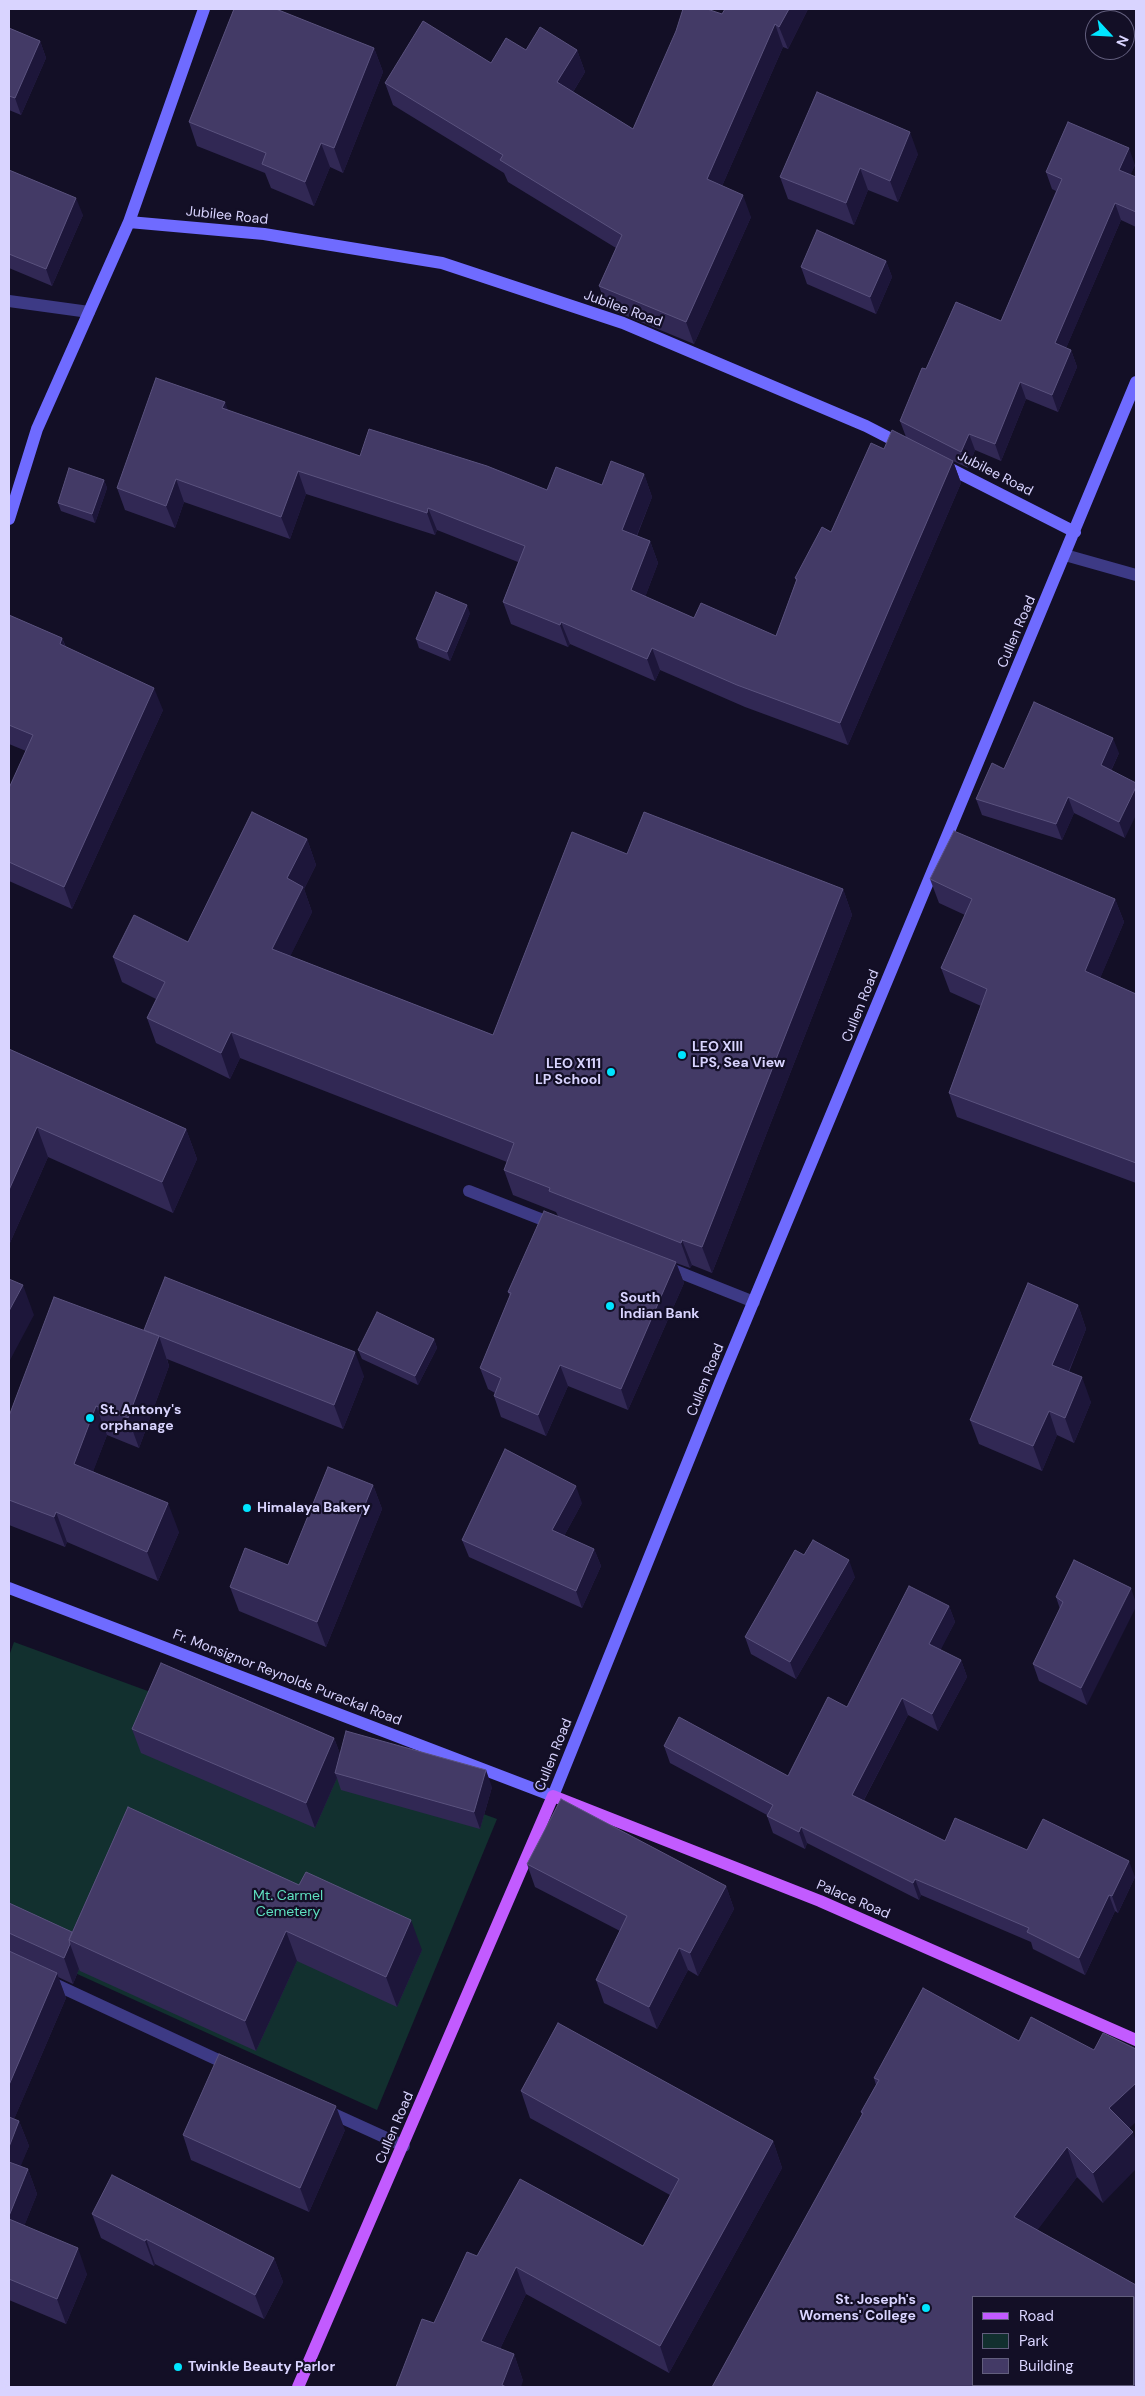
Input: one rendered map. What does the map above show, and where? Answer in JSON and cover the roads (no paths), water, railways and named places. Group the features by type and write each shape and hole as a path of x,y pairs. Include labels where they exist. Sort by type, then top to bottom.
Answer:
{"main road":[{"path":"9,518 37,429 129,222 204,9"},
{"name":"Jubilee Road","path":"129,222 264,234 442,263 623,322 866,426 918,453"},
{"name":"Cullen Road","path":"298,2387 404,2146 553,1796 754,1302 1136,382"},
{"name":"Jubilee Road","path":"936,461 1075,532"},
{"name":"Fr. Monsignor Reynolds Purackal Road","path":"9,1588 553,1796"},
{"name":"Palace Road","path":"553,1796 820,1901 1136,2040"}],"street":[{"path":"9,301 89,312"},
{"path":"1065,555 1136,575"},
{"path":"469,1191 569,1230"},
{"path":"650,1261 754,1302"},
{"path":"36,1975 242,2071"},
{"path":"314,2105 404,2146"}],"place":[{"name":"LEO XIII LPS, Sea View","path":"682,1055"},
{"name":"LEO X111 LP School","path":"611,1072"},
{"name":"South Indian Bank","path":"610,1306"},
{"name":"St. Antony's orphanage","path":"90,1418"},
{"name":"Himalaya Bakery","path":"247,1508"},
{"name":"St. Joseph's Womens' College","path":"926,2308"},
{"name":"Twinkle Beauty Parlor","path":"178,2367"}],"park label":[{"name":"Mt. Carmel Cemetery","path":"288,1904"}]}
